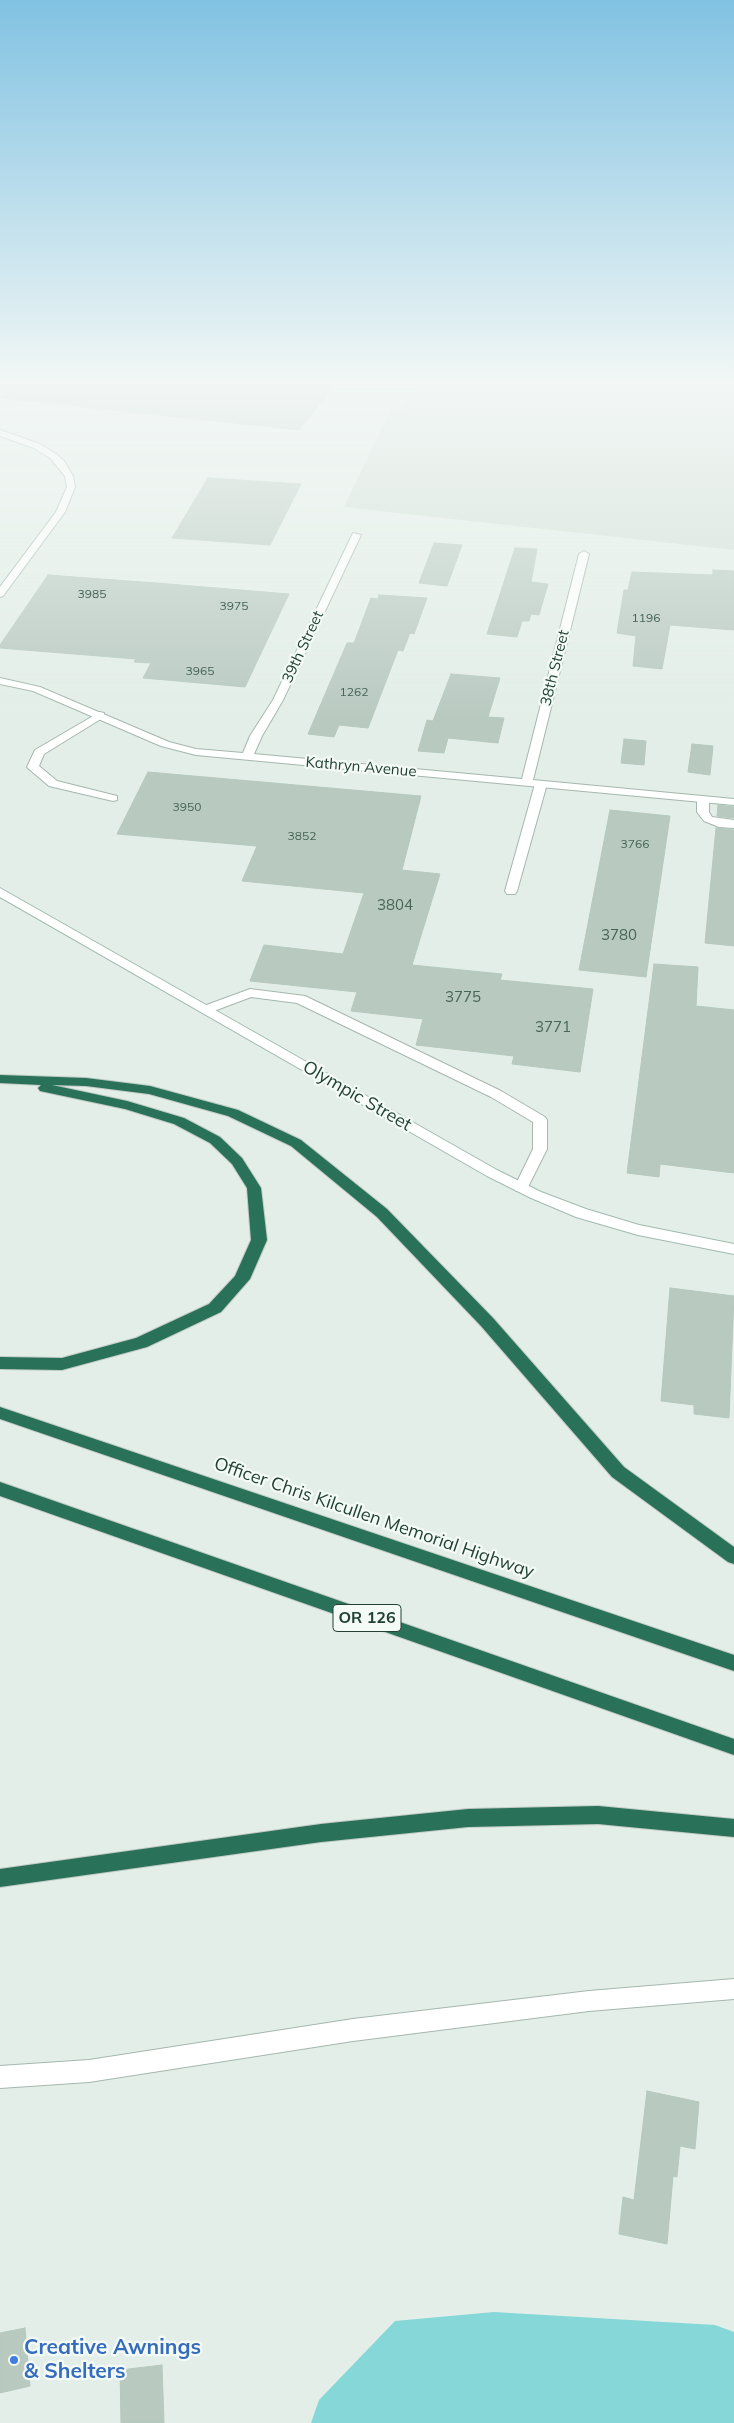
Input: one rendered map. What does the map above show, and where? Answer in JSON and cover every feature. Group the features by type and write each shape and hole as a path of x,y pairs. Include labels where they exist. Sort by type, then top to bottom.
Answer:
{"highway":[{"path":"0,1363 62,1364 141,1343 215,1308 242,1279 259,1240 254,1188 237,1161 215,1140 179,1121 127,1105 2,1079"},
{"path":"2,1079 86,1082 150,1090 233,1113 296,1143 382,1213 488,1322 618,1472 734,1557"},
{"name":"Officer Chris Kilcullen Memorial Highway","path":"0,1413 734,1663"},
{"name":"OR 126","path":"0,1489 734,1747"},
{"path":"0,1878 322,1833 468,1818 598,1815 734,1828"}],"street":[{"path":"0,594 67,501 68,496"},
{"name":"39th Street","path":"247,757 256,736 278,700 356,535"},
{"name":"38th Street","path":"527,783 584,554"},
{"name":"Kathryn Avenue","path":"0,681 36,688 165,744 196,752 734,802"},
{"path":"100,715 39,752 33,767 53,784 113,798"},
{"path":"511,891 541,784"},
{"path":"703,799 703,812 708,819 719,823 734,824"},
{"name":"Olympic Street","path":"0,892 521,1188 581,1213 638,1230 734,1248"},
{"path":"206,1010 250,993 277,995 300,1000 496,1094 540,1120 540,1149 521,1188"},
{"path":"0,2077 89,2071 353,2030 579,2003 734,1989"}],"shaded area":[{"path":"349,496 734,496 734,550 344,507"}],"water":[{"path":"494,2312 715,2325 734,2332 734,2423 311,2423 319,2400 395,2321"}],"building":[{"path":"197,496 295,496 270,545 172,538"},
{"path":"434,543 462,545 447,586 419,583"},
{"path":"515,548 537,549 531,582 548,584 539,615 531,614 529,621 522,621 517,637 487,634"},
{"path":"713,570 734,571 734,630 670,625 662,669 633,666 636,636 617,633 624,590 628,590 632,572 713,575"},
{"path":"48,575 289,594 245,687 143,678 151,663 134,662 136,659 0,648 0,645"},
{"path":"379,595 427,598 414,634 410,633 403,651 398,650 368,728 339,725 334,737 308,734 347,643 354,643 371,598 378,599"},
{"path":"451,674 500,678 488,717 504,718 498,743 448,738 444,753 418,751 427,720 433,721"},
{"path":"624,739 646,741 644,765 621,763"},
{"path":"692,744 713,746 710,775 688,772"},
{"path":"148,772 421,796 402,870 440,874 412,965 502,974 500,980 593,989 580,1072 512,1064 514,1056 416,1045 423,1019 351,1011 357,992 250,981 264,945 343,954 364,893 242,881 257,846 117,834"},
{"path":"718,805 734,807 734,818 717,816"},
{"path":"610,810 670,816 646,977 579,970"},
{"path":"716,828 734,830 734,946 705,943"},
{"path":"654,964 698,967 696,1006 734,1010 734,1173 660,1164 659,1177 627,1173"},
{"path":"670,1288 734,1296 729,1418 694,1414 694,1405 661,1401"},
{"path":"647,2091 699,2102 695,2149 680,2146 677,2177 673,2176 667,2244 619,2234 623,2197 634,2200"},
{"name":"Creative Awnings & Shelters","path":"25,2328 30,2386 0,2393 0,2333"},
{"path":"162,2365 164,2423 121,2423 120,2370"}],"place":[{"name":"Creative Awnings & Shelters","path":"14,2360"}]}
